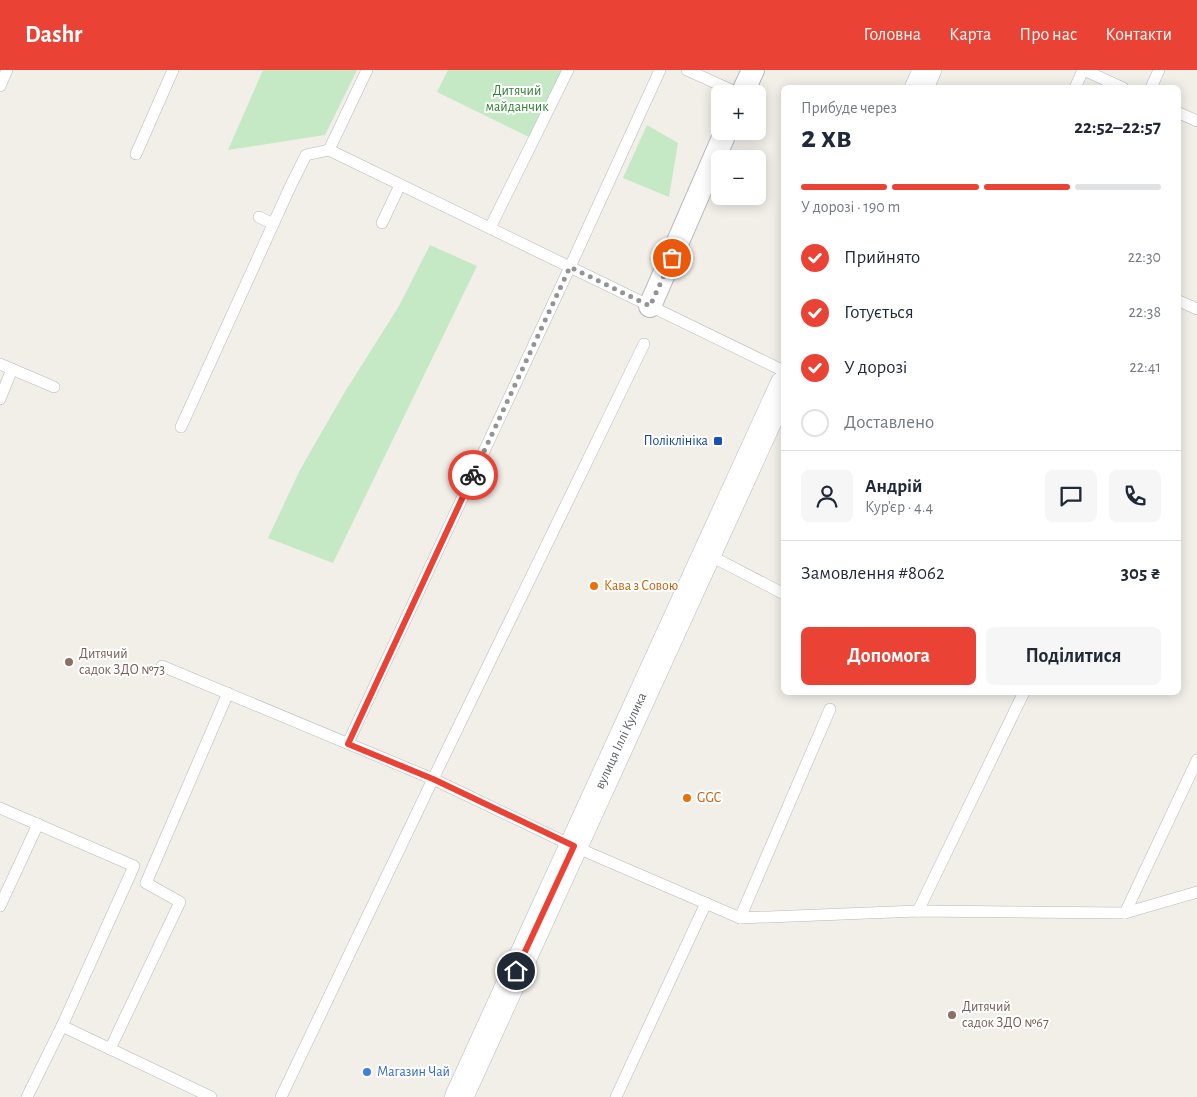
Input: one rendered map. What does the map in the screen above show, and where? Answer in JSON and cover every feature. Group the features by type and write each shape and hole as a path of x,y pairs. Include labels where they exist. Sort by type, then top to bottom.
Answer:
{"street":[{"path":"746,85 753,70"},
{"path":"920,85 927,70"},
{"path":"650,306 722,140"},
{"name":"вулиця Іллі Кулика","path":"458,1097 781,392"}],"lane":[{"path":"0,86 7,70"},
{"path":"136,154 174,70"},
{"path":"329,150 367,70"},
{"path":"490,228 568,70"},
{"path":"348,744 660,70"},
{"path":"687,70 721,85"},
{"path":"1076,85 1084,70 1116,85"},
{"path":"1153,85 1160,70"},
{"path":"1181,114 1197,121"},
{"path":"180,427 306,155 329,150 781,370"},
{"path":"382,223 400,185"},
{"path":"259,217 273,224"},
{"path":"1181,302 1197,309"},
{"path":"281,1097 644,344"},
{"path":"0,364 54,387"},
{"path":"0,399 12,369"},
{"path":"707,554 781,592"},
{"path":"162,666 433,779 574,846 740,918 918,911 1125,913 1197,892"},
{"path":"110,1049 180,902 146,884 228,693"},
{"path":"918,911 1023,695"},
{"path":"740,918 830,709"},
{"path":"1125,913 1197,760"},
{"path":"0,808 134,866 62,1026 27,1097"},
{"path":"0,906 38,824"},
{"path":"616,1097 706,903"},
{"path":"62,1026 211,1097"}],"green space":[{"path":"263,70 357,70 325,135 228,150"},
{"name":"Дитячий майданчик","path":"448,70 563,70 529,137 437,92"},
{"path":"647,125 678,143 669,197 623,178"},
{"path":"430,245 477,266 333,563 268,538 300,470 343,395 399,306"}],"way so far":[{"path":"473,475 570,267 650,306 672,258"}],"place":[{"name":"Поліклініка","path":"718,441"},
{"name":"Кава з Совою","path":"594,586"},
{"name":"Дитячий садок ЗДО №73","path":"69,662"},
{"name":"GGC","path":"687,798"},
{"name":"Дитячий садок ЗДО №67","path":"952,1015"},
{"name":"Магазин Чай","path":"367,1072"}],"route":[{"path":"473,475 348,744 433,779 574,846 516,971"}]}
